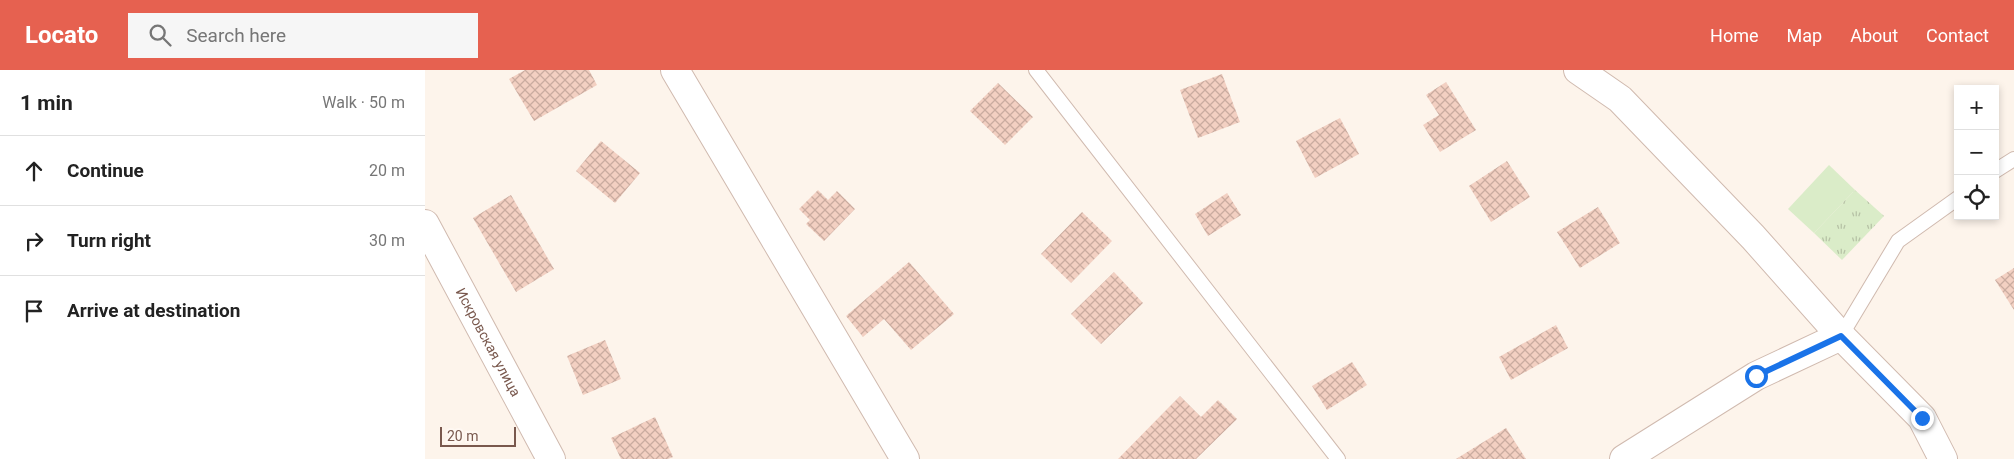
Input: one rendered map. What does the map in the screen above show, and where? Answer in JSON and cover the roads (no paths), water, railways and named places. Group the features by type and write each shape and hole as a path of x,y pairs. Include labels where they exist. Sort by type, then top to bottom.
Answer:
{"street":[{"path":"675,70 905,459"},
{"path":"1578,70 1620,99 1753,237 1841,336 1922,418 1943,459"},
{"name":"Искровская улица","path":"425,224 551,459"},
{"path":"1624,459 1756,376 1841,336"}],"lane":[{"path":"1036,70 1338,459"},
{"path":"1999,169 2014,160"},
{"path":"1841,336 1898,241 1954,201"}]}
